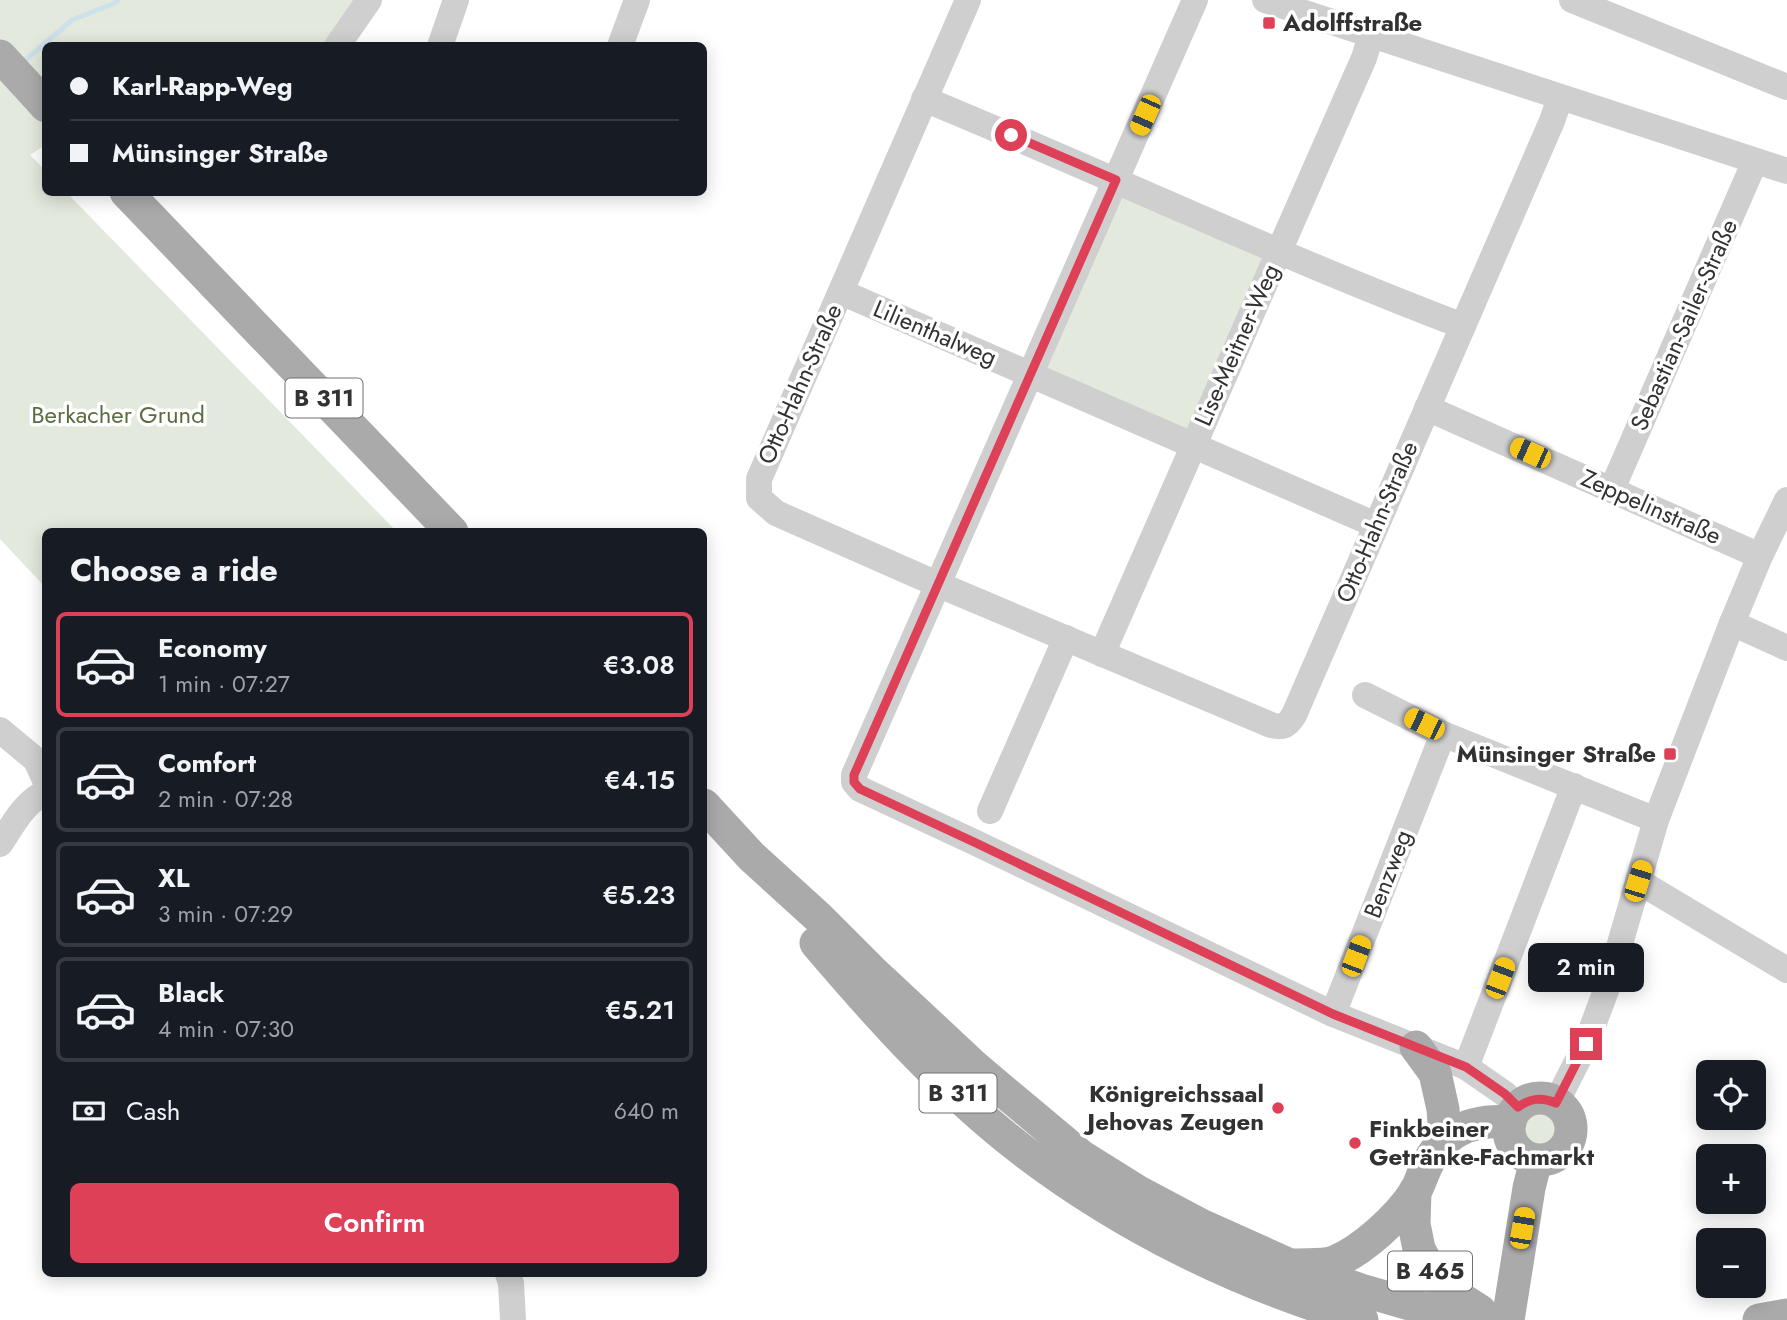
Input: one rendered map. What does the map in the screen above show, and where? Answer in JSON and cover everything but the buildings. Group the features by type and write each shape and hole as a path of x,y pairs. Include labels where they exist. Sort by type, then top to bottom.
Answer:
{"main road":[{"path":"0,56 42,102"},
{"name":"B 311","path":"130,196 448,528"},
{"name":"B 311","path":"707,808 752,858 802,927 853,986 929,1066 1022,1149 1086,1194 1152,1234 1217,1267 1265,1287 1362,1320"},
{"name":"B 311","path":"752,858 818,916 871,970 976,1068 1081,1156 1137,1191 1201,1225 1290,1265 1427,1309 1485,1320"},
{"path":"1416,1047 1435,1073 1443,1109 1445,1138 1461,1129 1514,1114 1528,1100 1536,1098 1556,1103 1568,1116 1571,1128 1569,1139 1563,1149 1554,1156 1536,1160 1524,1156 1516,1149 1509,1135 1514,1114"},
{"name":"B 465","path":"1290,1265 1332,1263 1372,1240 1415,1191 1427,1165 1445,1138"},
{"path":"1508,1320 1536,1160"},
{"name":"B 465","path":"1415,1191 1414,1224 1419,1249 1431,1272 1444,1288 1495,1320"},
{"path":"1759,1320 1787,1315"}],"street":[{"path":"340,42 369,0"},
{"path":"441,42 456,0"},
{"path":"621,42 636,0"},
{"name":"Otto-Hahn-Straße","path":"968,0 759,479 759,498 776,513 937,584 1281,727 1288,725 1294,715 1560,98"},
{"path":"1195,0 937,584 854,775 854,782 860,789 1333,1014 1466,1067 1505,1094 1514,1114"},
{"path":"1265,0 1787,171"},
{"path":"1572,0 1787,87"},
{"name":"Lise-Meitner-Weg","path":"1102,654 1364,58 1371,35"},
{"path":"924,99 1357,285 1463,326"},
{"name":"Sebastian-Sailer-Straße","path":"1612,489 1755,161"},
{"name":"Lilienthalweg","path":"841,292 1376,525"},
{"name":"Zeppelinstraße","path":"1427,408 1760,556"},
{"path":"1556,1103 1586,1044 1608,985 1656,820 1732,623 1787,500"},
{"path":"1732,623 1787,648"},
{"path":"990,811 1066,638"},
{"path":"1365,695 1443,734 1656,820"},
{"path":"0,730 36,760 42,773"},
{"name":"Benzweg","path":"1333,1014 1443,734"},
{"path":"1466,1067 1574,786"},
{"path":"0,844 24,808 42,793"},
{"path":"1638,881 1787,970"},
{"path":"509,1277 513,1320"}],"green space":[{"name":"Berkacher Grund","path":"0,0 369,0 339,42 42,42 42,147 30,155 42,167 42,196 70,196 393,528 42,528 42,584 0,539"},
{"path":"1119,194 1267,258 1190,434 1041,370"},
{"path":"1540,1114 1550,1119 1555,1129 1550,1139 1540,1144 1530,1139 1525,1129 1530,1119"}],"waterway":[{"path":"46,42 72,20 118,0"},
{"path":"21,64 42,46"}],"place":[{"name":"Adolffstraße","path":"1269,23"},
{"name":"Münsinger Straße","path":"1670,754"},
{"name":"Königreichssaal Jehovas Zeugen","path":"1278,1108"},
{"name":"Finkbeiner Getränke-Fachmarkt","path":"1355,1143"}],"route":[{"path":"1011,135 1116,180 937,584 854,775 854,782 860,789 1317,1007 1466,1067 1505,1094 1518,1107 1536,1098 1556,1103 1586,1044"}]}
